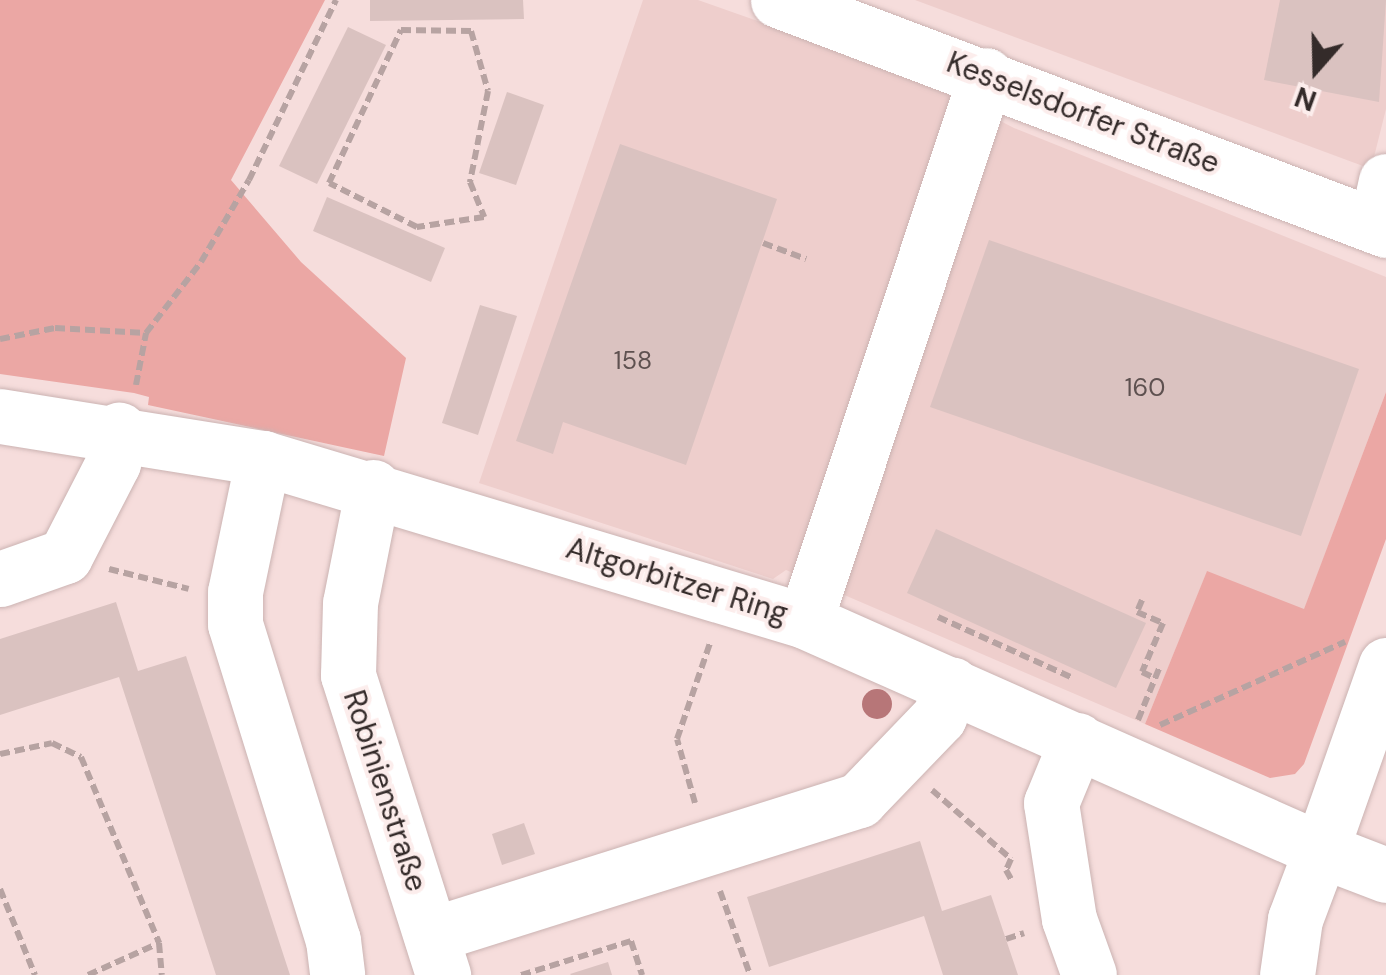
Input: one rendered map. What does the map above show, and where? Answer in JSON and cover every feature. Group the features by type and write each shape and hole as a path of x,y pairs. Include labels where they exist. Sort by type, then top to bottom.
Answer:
{"street":[{"name":"Kesselsdorfer Straße","path":"806,5 986,75 1383,212"},
{"path":"805,621 986,75"},
{"name":"Altgorbitzer Ring","path":"0,416 119,430 263,458 372,486 805,621 1321,850 1386,875"},
{"path":"0,579 65,556 112,464 119,430"},
{"path":"263,458 235,592 242,656 333,940 337,975"},
{"name":"Robinienstraße","path":"372,486 350,603 348,675 437,955"},
{"path":"1287,975 1296,919 1321,850 1373,650"},
{"path":"437,955 858,800 900,762 939,717 952,685"},
{"path":"1077,740 1051,803 1069,919 1088,975"}],"path":[{"path":"0,339 55,328 146,333 202,262 249,180 336,0"},
{"path":"402,30 471,31 488,91 470,182 484,217 417,227 329,183 402,30"},
{"path":"762,243 806,259"},
{"path":"65,556 189,590 235,592"},
{"path":"1142,600 1137,612 1163,623 1142,672 1155,678"},
{"path":"938,616 1073,678"},
{"path":"1146,731 1373,650"},
{"path":"1135,726 1160,666"},
{"path":"0,754 52,743 81,757 159,943 162,975"},
{"path":"900,762 1011,859 1006,870 1015,886"},
{"path":"0,890 35,975"},
{"path":"1024,916 1033,946"},
{"path":"521,975 631,941 642,975"},
{"path":"88,975 159,943"}],"shaded area":[{"path":"0,0 325,0 231,180 301,262 406,358 384,456 148,405 149,397 134,393 0,374"},
{"path":"643,0 698,0 906,73 1014,128 1386,277 1386,392 1304,610 1207,572 1145,724 786,570 773,579 479,483"},
{"path":"915,0 1386,0 1386,109 1371,169"},
{"path":"1386,392 1386,539 1304,764 1295,774 1270,778 1145,724 1207,571 1304,609"}],"building":[{"path":"370,0 523,0 524,19 370,21"},
{"path":"1280,0 1386,0 1379,102 1264,80"},
{"path":"348,27 386,45 317,184 279,166"},
{"path":"507,92 544,105 516,185 479,173"},
{"path":"620,144 777,199 686,465 563,422 553,454 516,441"},
{"path":"327,197 445,248 431,282 313,231"},
{"path":"989,240 1359,369 1301,536 930,407"},
{"path":"480,305 517,316 478,435 442,423"},
{"path":"936,529 1146,623 1116,688 907,593"},
{"path":"116,602 138,671 186,656 290,975 216,975 119,677 0,715 0,639"},
{"path":"524,823 535,854 502,865 492,834"},
{"path":"920,841 942,911 991,895 1018,975 943,975 924,916 769,967 747,897"},
{"path":"608,962 612,975 570,974"}]}
